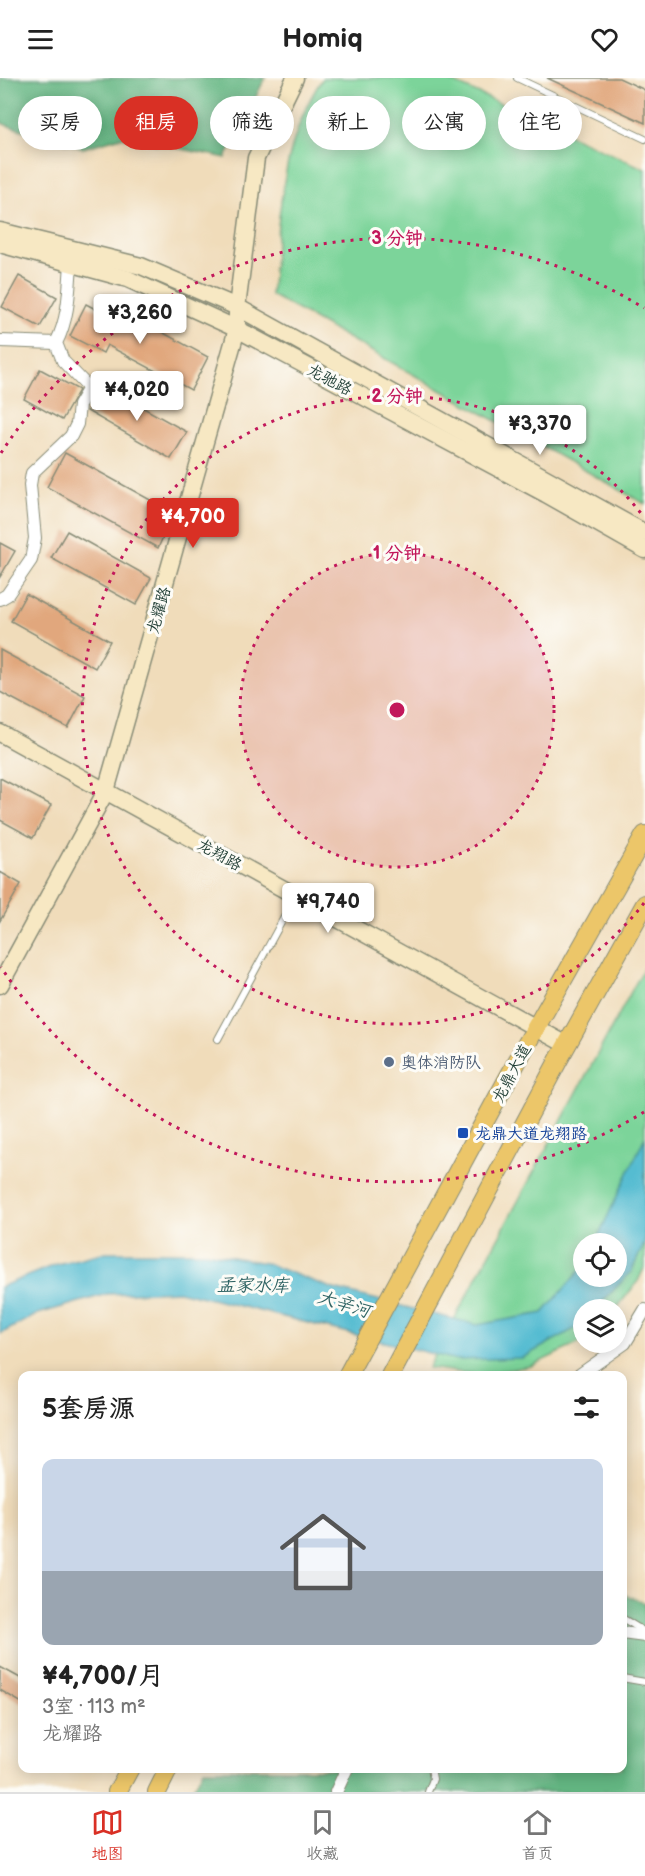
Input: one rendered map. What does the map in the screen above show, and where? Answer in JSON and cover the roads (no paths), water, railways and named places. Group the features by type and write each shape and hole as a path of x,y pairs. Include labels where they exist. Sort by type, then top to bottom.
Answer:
{"main road":[{"name":"龙鼎大道","path":"350,1371 535,1029 645,835"},
{"path":"393,1371 645,904"},
{"path":"117,1792 127,1773"},
{"path":"157,1792 166,1773"}],"street":[{"name":"龙耀路","path":"0,985 106,791 237,329 237,307 256,158 295,78"},
{"name":"龙驰路","path":"0,231 141,266 237,307 645,533"},
{"name":"龙驰路","path":"0,244 128,279 237,329 546,494 645,550"},
{"path":"0,599 17,582 31,560 35,538 30,485 32,473 71,436 77,424 80,405 89,388 63,361 56,342 64,328 71,263"},
{"path":"0,341 56,342"},
{"name":"龙翔路","path":"0,733 567,1045"},
{"path":"585,1371 625,1343 645,1310"},
{"path":"627,1633 645,1634"},
{"path":"336,1792 345,1773"}],"lane":[{"path":"517,78 645,139"},
{"path":"218,1039 295,896"},
{"path":"627,1621 645,1634"},
{"path":"627,1679 645,1682"},
{"path":"428,1792 433,1779 432,1773"}],"water":[{"name":"孟家水库","path":"645,1137 645,1242 627,1276 627,1233 600,1233"},
{"name":"孟家水库","path":"106,1252 205,1252 265,1263 334,1289 477,1325 543,1313 573,1278 573,1287 616,1287 605,1299 573,1299 573,1330 522,1358 457,1360 179,1291 107,1294 38,1314 0,1334 0,1287 57,1264"}],"place":[{"name":"奥体消防队","path":"389,1062"},
{"name":"龙鼎大道龙翔路","path":"463,1133"}],"water label":[{"name":"大辛河","path":"344,1304"}]}
